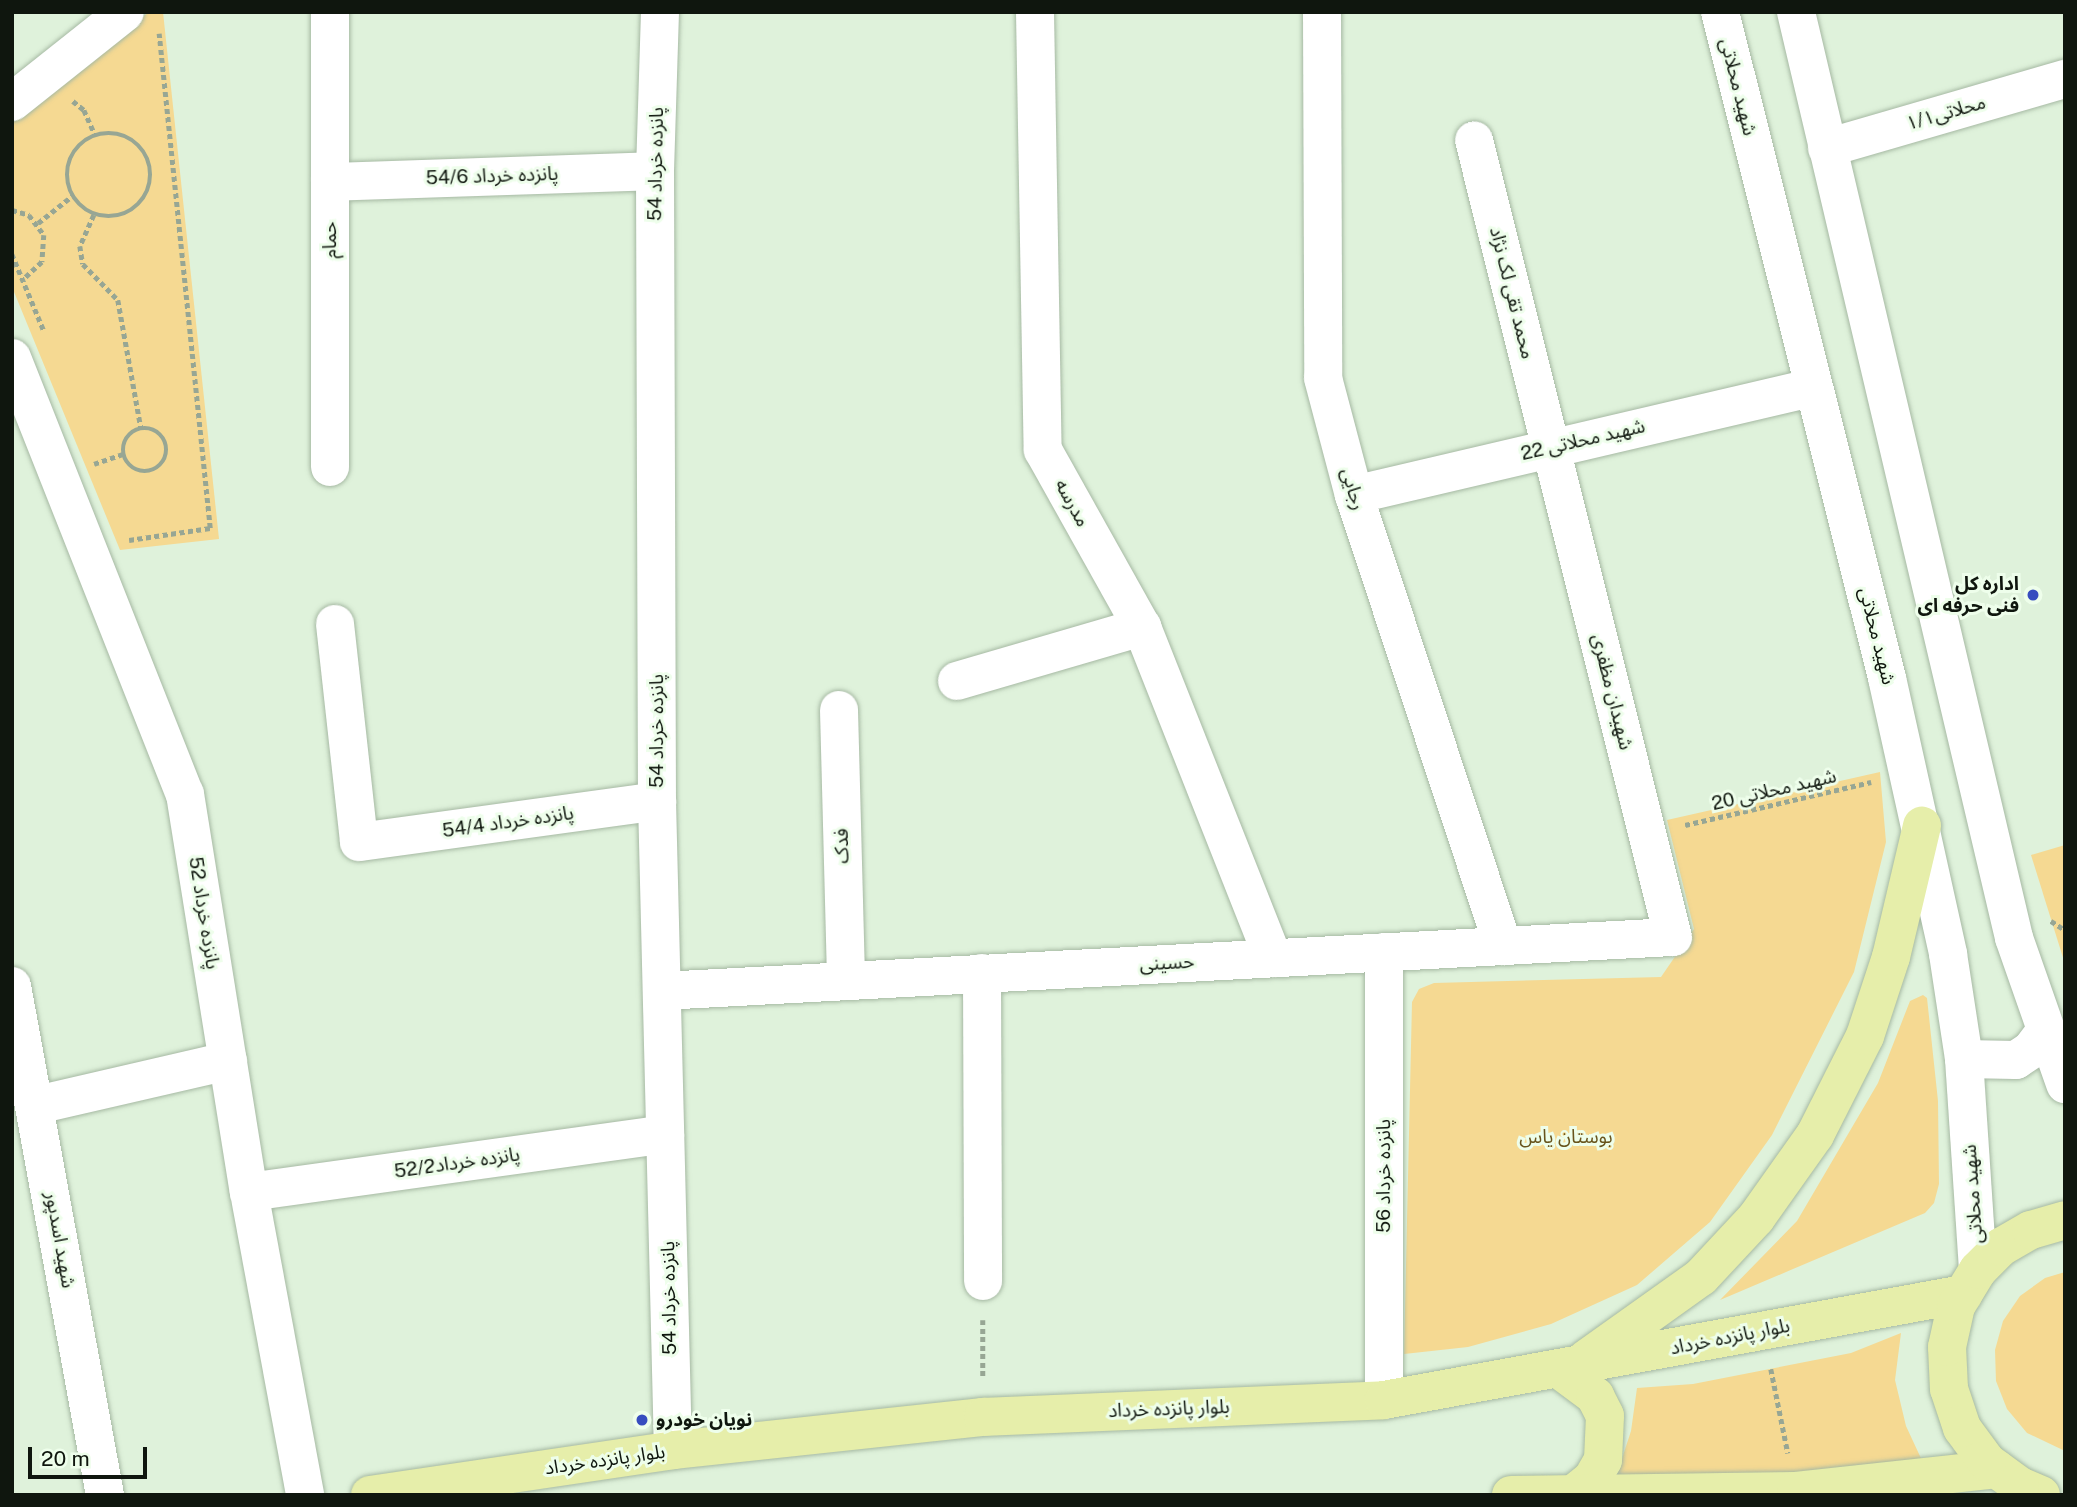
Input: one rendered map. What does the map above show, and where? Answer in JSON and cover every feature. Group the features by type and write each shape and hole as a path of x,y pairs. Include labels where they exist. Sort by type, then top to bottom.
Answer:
{"main road":[{"path":"1575,1493 1592,1479 1603,1460 1607,1438 1605,1416 1595,1396 1568,1368 1701,1277 1756,1218 1815,1135 1865,1036 1891,957 1922,826"},
{"path":"2020,1486 1962,1428 1949,1389 1947,1347 1971,1282 2001,1247 2031,1230 2065,1220"},
{"name":"بلوار پانزده خرداد","path":"370,1495 673,1450 984,1417 1384,1400 1763,1331 1971,1282"},
{"path":"1511,1495 2020,1486"}],"street":[{"name":"حمام","path":"330,12 330,467"},
{"name":"پانزده خرداد 54","path":"660,12 655,171 657,801 673,1450"},
{"name":"مدرسه","path":"1035,12 1043,450 1142,627 1273,958"},
{"name":"رجایی","path":"1322,12 1324,378 1354,495 1503,946"},
{"name":"شهید محلاتی","path":"1720,12 1922,826 1964,1059 1971,1282"},
{"path":"1796,12 2014,938 2065,1084"},
{"path":"12,102 142,20"},
{"name":"محلاتی۱/۱","path":"1827,148 2065,79"},
{"name":"محمد تقی لک نژاد","path":"1474,140 1551,447"},
{"name":"پانزده خرداد 54/6","path":"330,182 655,171"},
{"name":"پانزده خرداد 52","path":"12,358 185,794 249,1192 305,1495"},
{"name":"شهید محلاتی 22","path":"1354,495 1813,387"},
{"name":"شهیدان مظفری","path":"1551,447 1672,937"},
{"name":"پانزده خرداد 54/4","path":"335,624 359,842 657,801"},
{"path":"957,681 1142,627"},
{"name":"فدک","path":"839,710 846,981"},
{"name":"حسینی","path":"662,990 1672,937"},
{"name":"پانزده خرداد 56","path":"1384,952 1384,1400"},
{"path":"982,974 983,1281"},
{"name":"شهید اسدپور","path":"12,986 37,1105 104,1495"},
{"path":"1964,1059 2016,1060 2031,1050 2046,1030"},
{"path":"37,1105 228,1061"},
{"name":"پانزده خرداد52/2","path":"249,1192 665,1134"}],"path":[{"path":"125,530 130,541 210,528 142,20"},
{"path":"65,100 84,110 95,135"},
{"path":"117,133 137,142 147,154 152,183 146,197 124,216 94,215 72,196 67,182 72,153 95,135 117,133"},
{"path":"38,223 72,196"},
{"path":"12,209 38,223 46,248 42,262 23,280"},
{"path":"94,215 79,246 83,264 118,300 141,428"},
{"path":"12,254 48,341"},
{"path":"141,428 162,435 167,445 166,457 150,472 129,465 123,454 124,443 141,428"},
{"path":"93,451 103,474"},
{"name":"شهید محلاتی 20","path":"1647,834 1908,773"},
{"path":"983,1281 984,1417"},
{"path":"1763,1331 1796,1491"}],"green space":[{"path":"149,12 163,12 219,539 120,550 12,287 12,123"},
{"name":"بوستان یاس","path":"1880,772 1886,842 1854,972 1772,1135 1710,1222 1637,1285 1551,1324 1468,1347 1404,1354 1412,1002 1419,989 1434,983 1661,977 1694,929 1667,820"},
{"path":"2065,845 2065,964 2031,855"},
{"path":"1923,995 1927,998 1938,1101 1939,1184 1934,1203 1925,1213 1720,1300 1797,1221 1878,1083 1910,1001"},
{"path":"2065,1272 2065,1451 2027,1433 2007,1409 1996,1381 1995,1350 2003,1321 2020,1296 2045,1278"},
{"path":"1901,1333 1895,1380 1906,1426 1925,1467 1615,1480 1631,1431 1637,1388 1693,1384 1851,1353"}],"place":[{"name":"اداره کل فنی حرفه ای","path":"2033,595"},
{"name":"نویان خودرو","path":"642,1420"}]}
